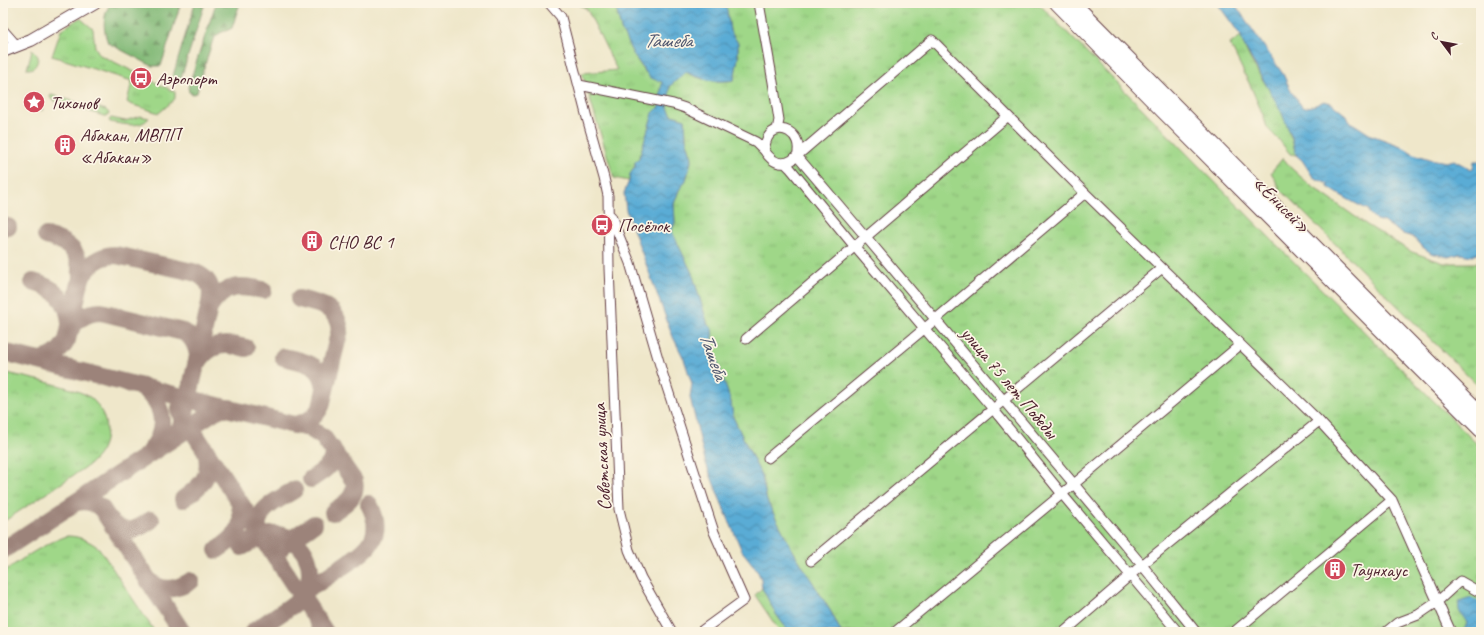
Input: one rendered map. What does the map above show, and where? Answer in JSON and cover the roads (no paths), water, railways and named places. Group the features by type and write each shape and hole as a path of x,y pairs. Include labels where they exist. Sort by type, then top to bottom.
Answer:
{"highway":[{"name":"«Енисей»","path":"1057,3 1481,430"},
{"name":"«Енисей»","path":"1073,3 1481,414"}],"main road":[{"path":"3,51 18,46 95,3"}],"street":[{"path":"549,3 561,16 604,178 609,212 630,263 662,372 714,532 744,600 700,632"},
{"path":"759,3 774,82 778,120 777,130"},
{"path":"3,30 18,46"},
{"path":"685,108 756,142 769,158 777,163 785,164 797,156 932,40 1085,193 1319,421 1392,500 1451,632"},
{"path":"579,85 673,104 760,138 768,137 777,130 788,131 793,134 799,144 797,156"},
{"path":"746,339 1008,116"},
{"path":"764,150 768,137"},
{"name":"улица 75 лет Победы","path":"797,156 936,319 1142,565 1196,632"},
{"name":"улица 75 лет Победы","path":"785,164 790,168 854,247 993,409 1178,632"},
{"path":"768,458 1085,193"},
{"name":"Советская улица","path":"609,212 609,268 619,509 629,550 641,578 672,632"},
{"path":"811,561 1162,268"},
{"path":"895,632 1240,344"},
{"path":"1064,632 1142,565 1319,421"},
{"path":"1234,632 1392,500"},
{"path":"1386,632 1397,622 1418,615 1437,602 1460,581 1481,593"}],"water":[{"name":"Ташеба","path":"615,3 724,3 727,10 730,31 738,43 738,58 734,80 709,80 686,72 670,86 668,108 672,115 685,119 686,139 692,158 686,180 679,190 674,204 675,223 672,232 692,273 708,325 712,329 714,351 731,402 733,417 762,477 767,501 792,549 831,612 841,632 789,632 776,614 762,588 761,579 757,570 742,551 705,461 690,397 692,384 684,359 673,337 626,210 624,193 630,174 635,167 635,162 639,158 653,113 659,107 662,82 650,78 633,54 621,29"},
{"path":"1217,3 1234,3 1283,74 1291,91 1303,108 1316,105 1324,101 1331,103 1347,116 1349,121 1371,135 1401,146 1414,154 1447,162 1454,160 1470,169 1473,168 1474,161 1481,161 1481,253 1473,256 1460,254 1448,257 1431,253 1421,246 1413,237 1403,234 1384,222 1376,220 1369,213 1369,210 1328,187 1328,184 1313,177 1302,160 1296,155 1292,138 1281,111 1252,60 1241,36"},
{"path":"1471,598 1481,602 1481,632 1465,632 1464,630 1467,623 1459,611 1459,602"}],"place":[{"name":"Аэропорт","path":"141,78"},
{"name":"Тихонов","path":"34,102"},
{"name":"Абакан, МВПП «Абакан»","path":"65,145"},
{"name":"Посёлок","path":"602,225"},
{"name":"СНО ВС 1","path":"312,241"},
{"name":"Таунхаус","path":"1335,569"}]}
